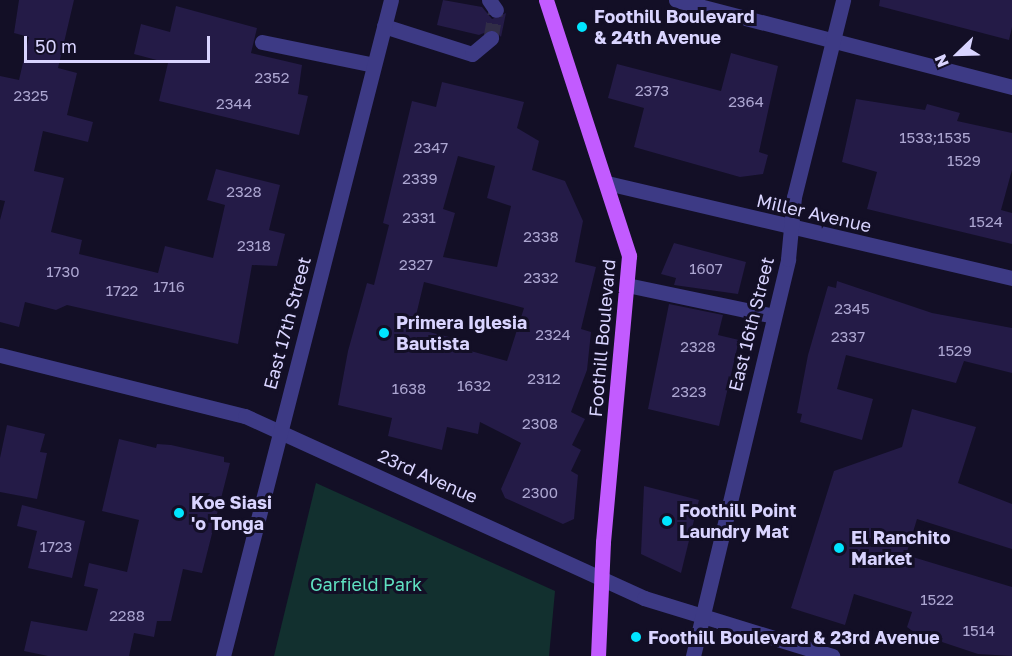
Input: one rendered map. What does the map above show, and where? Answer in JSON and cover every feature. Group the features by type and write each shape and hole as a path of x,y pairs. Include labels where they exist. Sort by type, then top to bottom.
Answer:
{"main road":[{"name":"Foothill Boulevard","path":"546,0 626,237 627,285 598,656"}],"street":[{"name":"East 17th Street","path":"223,656 391,0"},
{"path":"676,0 1012,87"},
{"name":"East 16th Street","path":"693,656 700,614 774,316 792,228 794,197 843,0"},
{"path":"384,26 472,54 491,38"},
{"path":"262,42 374,65"},
{"name":"Miller Avenue","path":"607,183 1012,278"},
{"path":"627,285 774,316"},
{"name":"23rd Avenue","path":"0,355 245,416 458,510 603,580 832,656"}],"green space":[{"name":"Garfield Park","path":"316,483 555,591 549,656 274,656"}],"building":[{"path":"19,0 74,0 58,68 77,73 67,115 93,122 88,142 43,131 34,171 64,178 51,232 82,240 79,254 158,273 165,246 213,258 225,205 207,200 216,169 280,185 269,230 285,234 277,266 252,265 238,344 67,305 56,310 25,302 19,327 0,322 0,220 5,201 0,200 0,76 19,80 29,37 14,33"},
{"path":"443,0 482,7 492,19 506,13 501,37 494,29 479,35 437,25"},
{"path":"880,0 1012,0 1012,27 1009,40 879,6"},
{"path":"176,6 257,28 251,53 302,65 298,94 308,96 299,135 159,101 168,63 134,54 141,24 170,32"},
{"path":"731,53 778,66 759,152 768,155 763,174 740,177 634,147 644,108 608,98 617,64 721,91"},
{"path":"442,82 524,102 517,128 539,141 532,170 565,181 583,221 575,262 596,267 581,329 591,332 587,370 571,412 585,419 572,445 581,450 571,471 578,475 574,519 563,524 505,498 501,489 521,443 480,422 478,434 447,427 442,450 388,436 392,418 338,405 348,351 367,283 374,285 389,225 383,223 412,101 436,107","holes":["458,156 495,166 487,198 511,206 497,267 443,257 455,213 443,209","424,282 524,308 507,361 467,350 469,342 413,328"]},
{"path":"856,99 925,110 927,104 960,113 957,121 1012,133 1012,170 1001,210 1012,213 1012,244 867,209 877,172 842,162"},
{"path":"674,243 746,262 738,294 674,285 676,278 661,274"},
{"path":"837,281 932,313 1012,328 1012,373 964,361 956,383 846,355 837,389 873,399 862,440 800,422 802,414 797,413 808,355 828,286 836,288"},
{"path":"669,304 723,315 718,335 739,340 719,426 648,409"},
{"path":"912,409 976,427 958,483 1012,504 1012,549 917,519 906,555 1012,587 1012,656 978,654 915,633 907,627 912,612 854,594 845,625 791,608 834,471 902,447"},
{"path":"7,425 45,434 40,452 47,453 37,499 0,492 0,458"},
{"path":"119,439 156,448 157,444 171,445 224,457 224,462 230,463 202,573 183,569 171,621 157,621 154,637 134,633 129,656 48,656 24,651 31,621 87,631 98,589 84,586 89,563 127,572 139,520 102,511"},
{"name":"Foothill Point Laundry Mat","path":"644,486 699,500 681,573 641,554"},
{"path":"22,505 85,521 72,578 28,568 37,531 17,526"}],"tunnel":[{"path":"491,38 496,10"}],"place":[{"name":"Foothill Boulevard & 24th Avenue","path":"582,27"},
{"name":"Primera Iglesia Bautista","path":"384,333"},
{"name":"Koe Siasi 'o Tonga","path":"179,513"},
{"name":"Foothill Point Laundry Mat","path":"667,521"},
{"name":"El Ranchito Market","path":"839,548"},
{"name":"Foothill Boulevard & 23rd Avenue","path":"636,637"}]}
